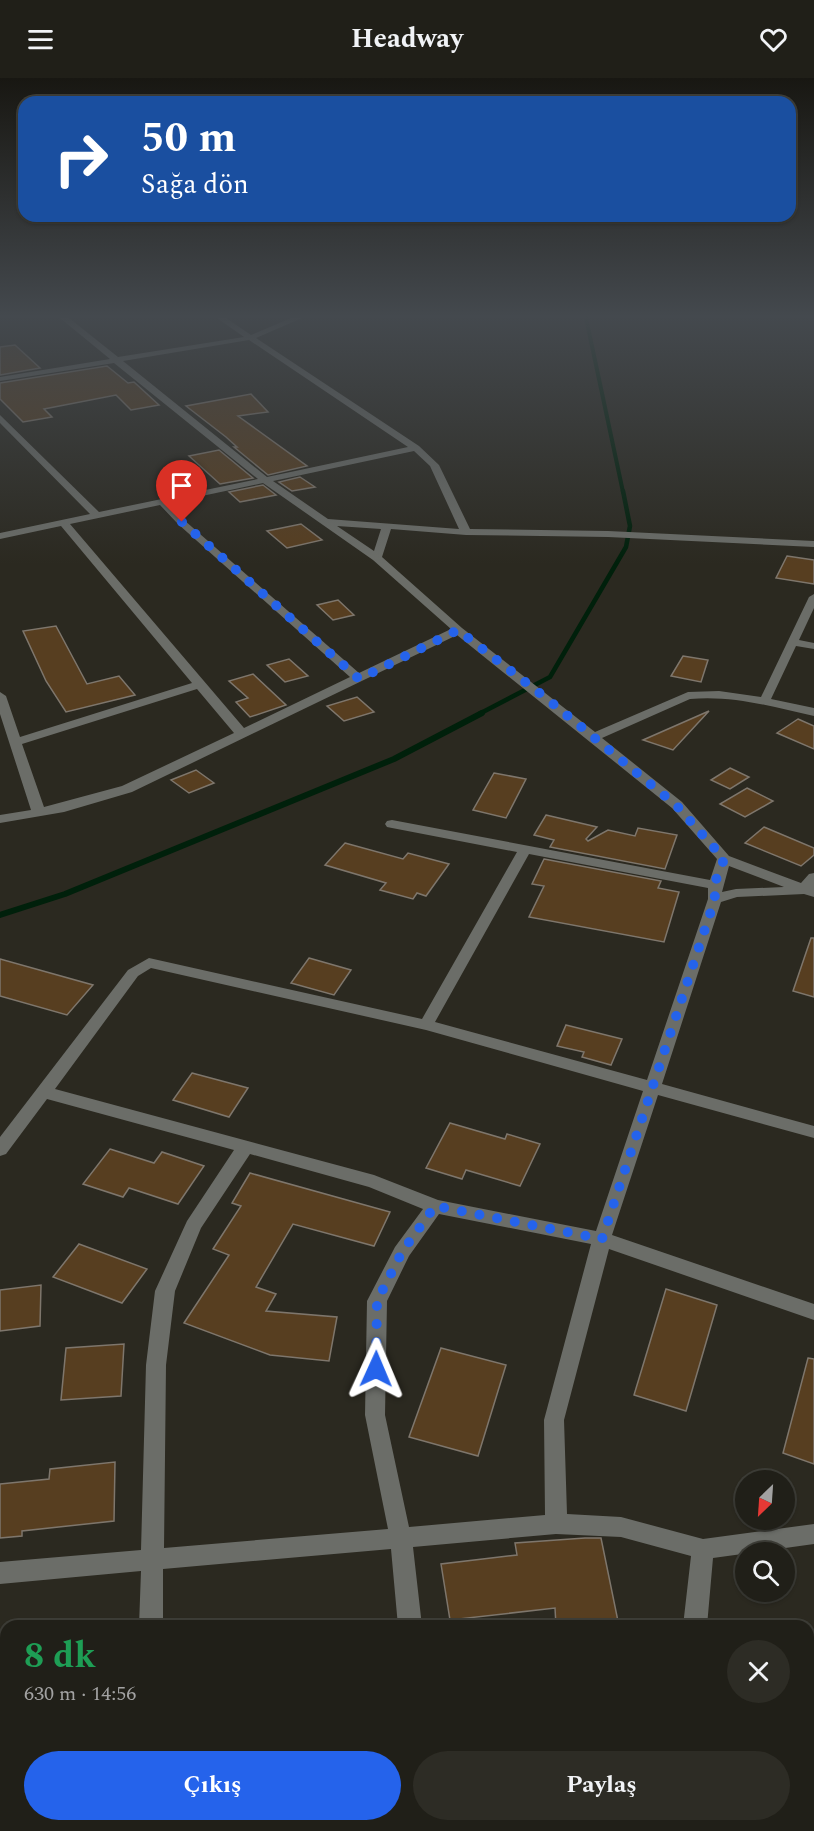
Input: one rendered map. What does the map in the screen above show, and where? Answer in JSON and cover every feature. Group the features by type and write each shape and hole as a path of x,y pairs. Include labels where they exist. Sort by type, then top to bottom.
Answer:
{"street":[{"path":"164,400 265,480 377,558 458,630 546,698 677,806 724,859 808,891"},
{"path":"345,400 416,448 434,465 466,532"},
{"path":"0,418 95,514"},
{"path":"0,536 95,514 163,502 416,448"},
{"path":"163,502 182,522 359,679"},
{"path":"62,521 242,734"},
{"path":"326,521 386,528 466,532 608,534 814,543"},
{"path":"377,558 386,528"},
{"path":"764,702 814,597"},
{"path":"0,819 96,800 127,789 458,630"},
{"path":"792,642 814,646"},
{"path":"16,742 200,684"},
{"path":"594,737 688,696 722,694 814,712"},
{"path":"0,696 39,813"},
{"path":"392,824 525,849 715,892 808,891"},
{"path":"426,1025 525,849"},
{"path":"556,1524 554,1420 602,1239 724,859"},
{"path":"808,891 814,877"},
{"path":"0,1150 133,973 149,963 426,1025 814,1132"},
{"path":"44,1092 374,1182 435,1206 602,1239 814,1312"},
{"path":"151,1620 156,1365 165,1291 193,1226 245,1148"},
{"path":"409,1620 401,1539 375,1415 377,1301 402,1252 435,1206"},
{"path":"0,1573 556,1524 621,1527 703,1550 814,1534"},
{"path":"696,1620 703,1550"}],"building":[{"path":"1,400 91,400 44,409 52,417 23,422"},
{"path":"121,400 153,400 159,405 131,410"},
{"path":"220,400 256,400 268,412 238,416 307,466 268,475 234,447 237,447 226,437 186,406"},
{"path":"219,450 253,478 220,484 189,456"},
{"path":"300,477 315,487 292,491 279,482"},
{"path":"263,485 276,495 240,502 229,492"},
{"path":"301,524 322,540 287,548 267,531"},
{"path":"787,556 814,560 814,584 776,578"},
{"path":"338,600 354,615 333,620 317,605"},
{"path":"56,626 87,684 119,676 135,695 66,712 46,681 23,631"},
{"path":"683,656 708,660 701,682 671,676"},
{"path":"289,659 308,676 285,682 267,665"},
{"path":"253,674 286,705 250,717 236,702 248,698 229,681"},
{"path":"357,697 374,712 344,721 327,706"},
{"path":"709,711 673,750 643,740"},
{"path":"798,719 814,726 814,749 777,733"},
{"path":"730,768 749,777 730,789 711,780"},
{"path":"196,770 214,783 189,793 171,780"},
{"path":"494,773 526,779 506,818 473,810"},
{"path":"747,788 773,801 745,817 720,804"},
{"path":"546,815 597,827 586,839 588,841 608,830 635,836 638,828 677,835 665,869 550,847 554,840 534,835"},
{"path":"764,827 814,848 814,855 801,866 745,843"},
{"path":"345,843 403,859 408,853 449,864 426,896 417,893 413,899 380,890 386,883 325,865"},
{"path":"544,859 661,881 658,888 679,892 664,942 529,917 544,886 532,884"},
{"path":"811,938 814,938 814,997 793,991"},
{"path":"309,958 351,970 334,995 291,983"},
{"path":"0,959 93,985 67,1015 0,996"},
{"path":"566,1025 622,1039 611,1065 582,1057 584,1052 557,1046"},
{"path":"192,1073 248,1088 229,1117 173,1100"},
{"path":"450,1123 505,1139 507,1134 540,1144 520,1186 466,1170 462,1179 426,1168"},
{"path":"110,1149 154,1163 162,1152 204,1166 178,1204 129,1188 123,1197 83,1184"},
{"path":"250,1173 390,1212 374,1246 293,1224 256,1287 276,1294 266,1311 337,1317 329,1361 270,1355 184,1323 229,1255 213,1249 241,1206 232,1203"},
{"path":"79,1244 147,1269 122,1303 53,1277"},
{"path":"41,1285 40,1326 0,1331 0,1290"},
{"path":"666,1289 717,1305 686,1411 634,1395"},
{"path":"124,1344 121,1396 61,1400 66,1348"},
{"path":"441,1348 506,1365 478,1456 409,1437"},
{"path":"808,1358 814,1359 814,1464 783,1453"},
{"path":"115,1462 114,1521 22,1531 22,1536 0,1538 0,1484 49,1479 50,1469"},
{"path":"601,1538 618,1620 556,1620 555,1608 450,1620 441,1564 517,1555 515,1543"}],"waterway":[{"path":"603,400 623,492"},
{"path":"479,714 550,677 626,547 630,526 623,491"},
{"path":"0,915 65,894 394,759 482,713"}],"route":[{"path":"182,522 359,679 458,630 546,698 677,806 724,859 714,885 715,899 602,1239 435,1206 402,1252 377,1301 376,1369"}]}
